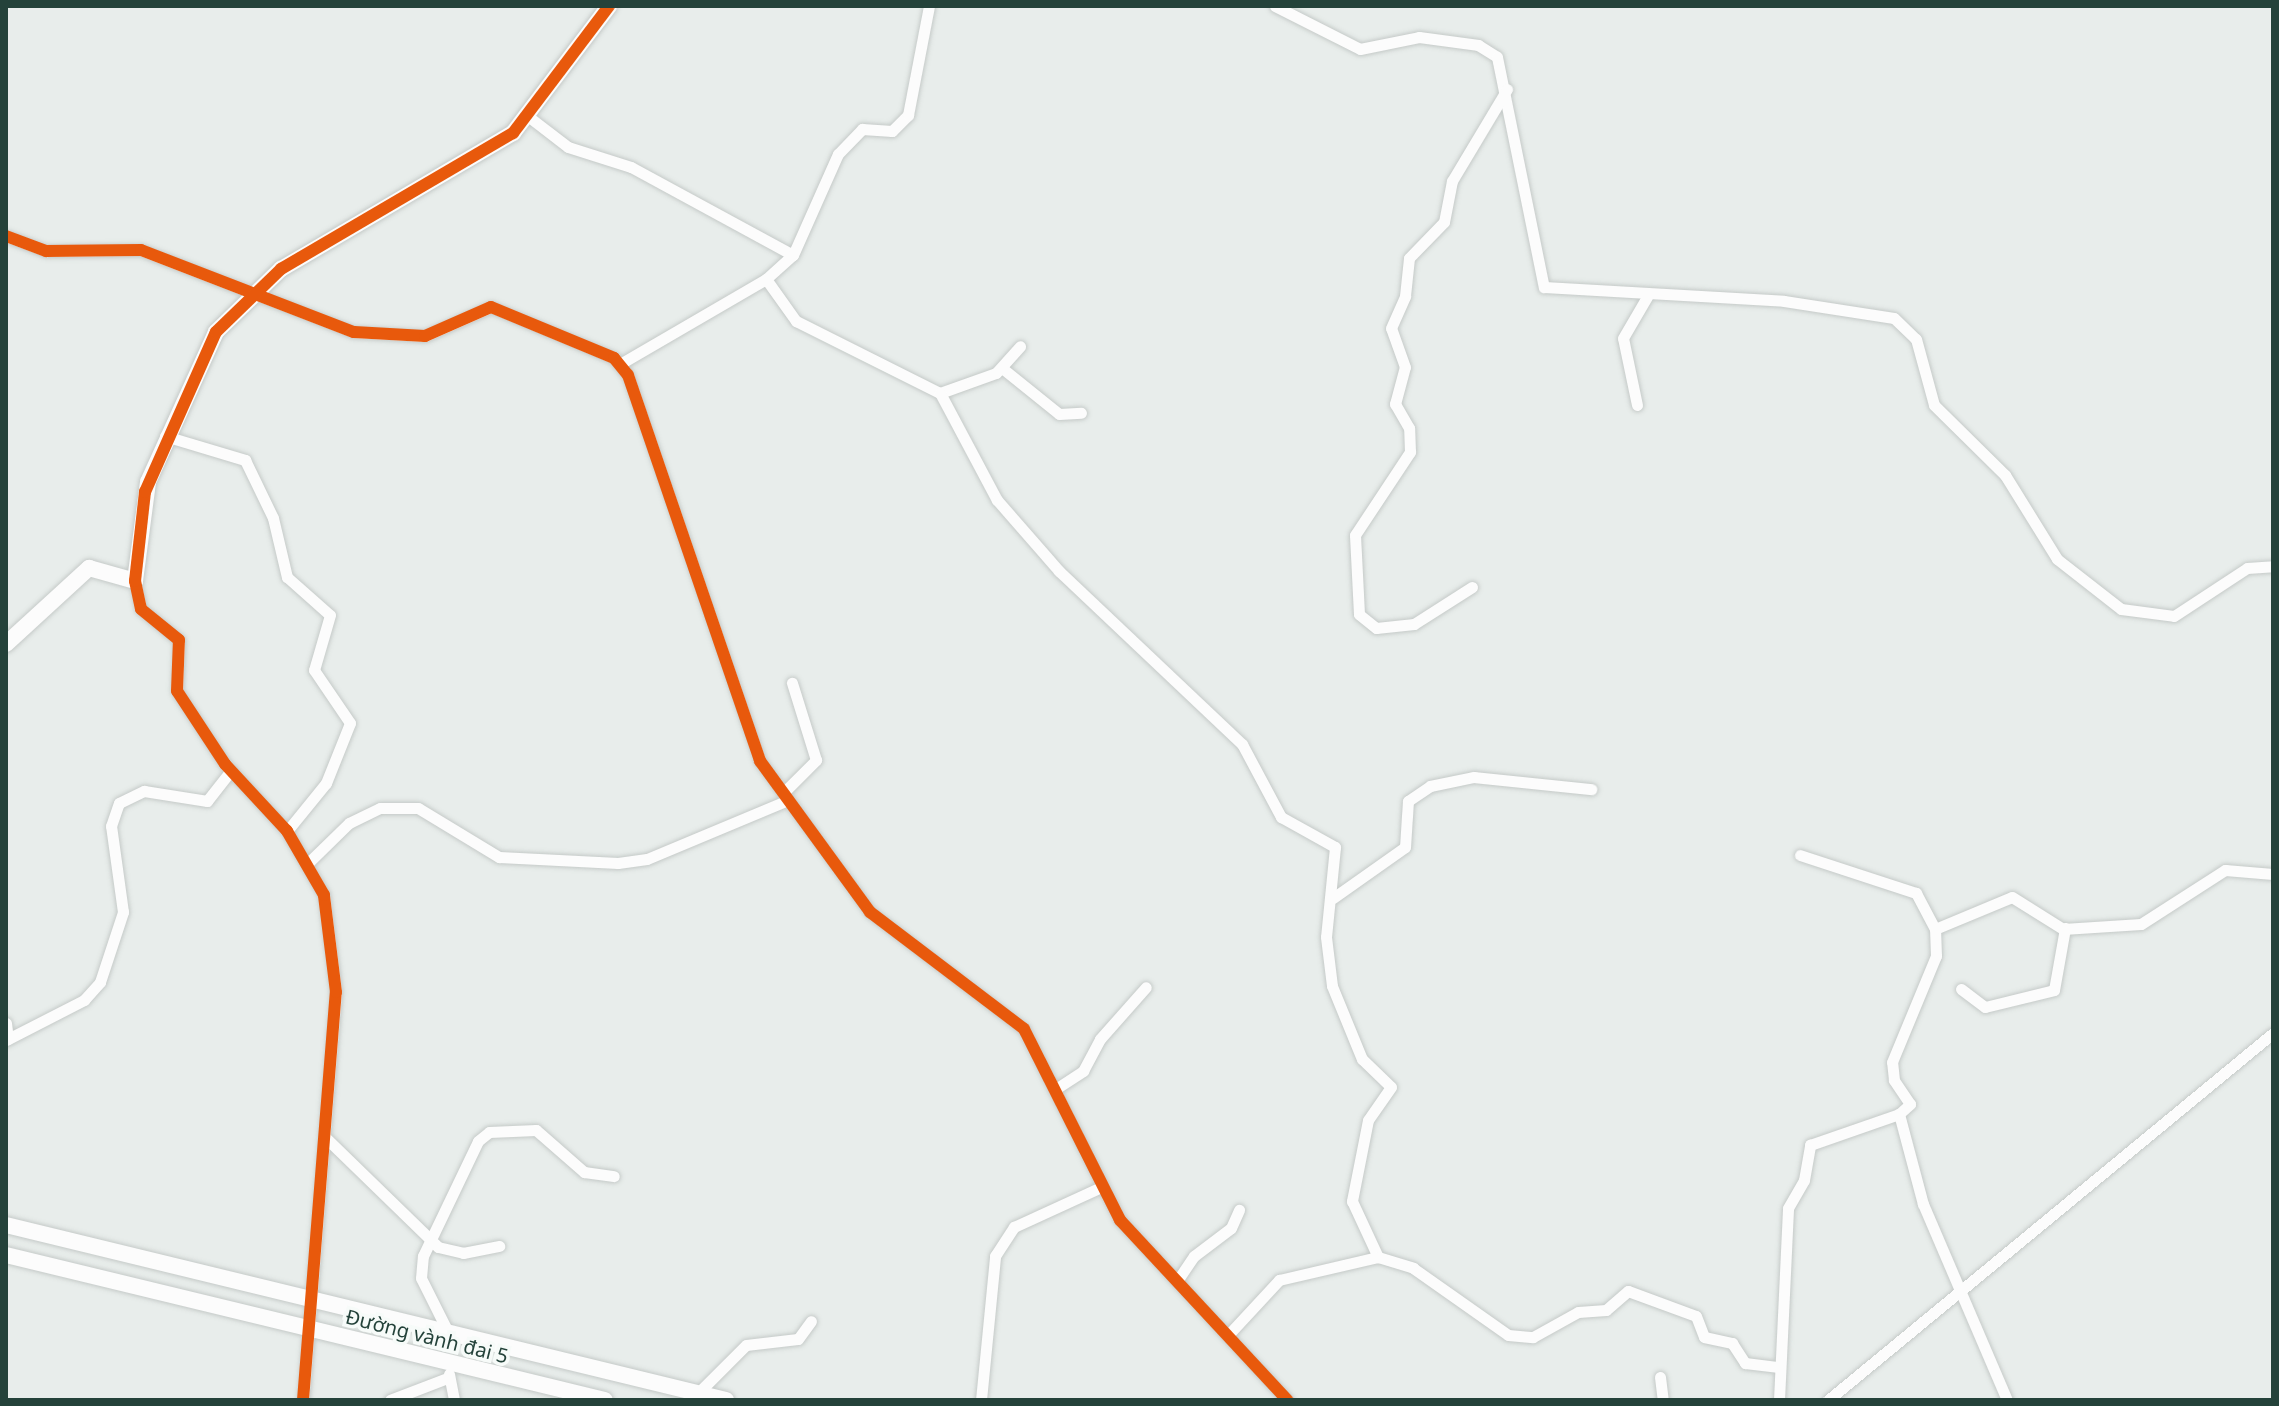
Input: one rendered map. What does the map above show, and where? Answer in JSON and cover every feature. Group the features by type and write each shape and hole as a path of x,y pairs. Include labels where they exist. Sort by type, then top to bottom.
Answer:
{"main road":[{"path":"6,644 89,568 135,581 145,492 165,436 210,340 281,269 445,178 529,117 609,6"},
{"name":"Đường vành đai 5","path":"6,1225 726,1400"},
{"name":"Đường vành đai 5","path":"6,1255 310,1329 450,1371 605,1400"}],"street":[{"path":"620,364 766,279 793,255 838,154 862,129 892,131 908,115 929,6"},
{"path":"1275,6 1360,49 1419,37 1478,45 1497,57 1507,89 1544,287 1647,297 1784,301 1902,322 1916,339 1934,405 2005,475 2069,573 2121,609 2174,616 2247,568 2273,566"},
{"path":"1472,587 1414,624 1376,628 1359,614 1355,535 1410,452 1409,428 1395,404 1405,367 1391,328 1405,296 1409,258 1444,222 1452,181 1507,89"},
{"path":"529,117 568,147 631,167 793,255"},
{"path":"6,236 46,251 141,250 256,294 330,328 411,337 477,308 507,310 620,364 755,750 785,796 879,921 1024,1029 1099,1188 1177,1281 1287,1400"},
{"path":"766,279 796,321 940,393 968,389 1002,368 1020,346"},
{"path":"1637,405 1623,338 1647,297"},
{"path":"1002,368 1059,414 1081,413"},
{"path":"940,393 990,491 1053,565 1242,744 1290,825 1330,839 1333,898 1326,937 1335,997 1362,1059 1391,1087 1368,1120 1352,1201 1378,1257"},
{"path":"165,436 245,460 273,518 287,577 330,615 314,670 350,723 326,783 287,831"},
{"path":"135,581 141,609 179,640 177,691 231,770 287,831 309,862 324,895 335,970 327,1139 303,1400"},
{"path":"309,862 349,823 380,808 418,808 499,857 618,863 647,859 785,796 816,760 792,683"},
{"path":"6,1023 7,1039 84,1000 100,982 123,912 111,826 119,803 144,791 207,801 231,770"},
{"path":"1333,898 1405,847 1408,801 1430,786 1474,777 1591,789"},
{"path":"1779,1400 1777,1367 1787,1213 1804,1180 1810,1145 1899,1114 1910,1104 1894,1080 1892,1062 1933,974 1935,929 1916,893 1800,855"},
{"path":"1935,929 2012,897 2065,928 2141,924 2225,870 2273,874"},
{"path":"1961,989 1985,1007 2054,990 2065,928"},
{"path":"1054,1090 1083,1071 1100,1039 1146,987"},
{"path":"1828,1400 2273,1033"},
{"path":"1899,1114 1923,1204 2007,1400"},
{"path":"448,1332 421,1278 430,1238 457,1176 489,1132 536,1130 584,1172 614,1176"},
{"path":"327,1139 430,1238 463,1253 499,1246"},
{"path":"981,1400 995,1256 1014,1227 1099,1188"},
{"path":"1177,1281 1194,1256 1231,1228 1239,1210"},
{"path":"1229,1334 1279,1280 1378,1257 1413,1268 1508,1335 1533,1337 1578,1312 1606,1310 1628,1291 1696,1316 1704,1337 1732,1343 1745,1363 1777,1367"},
{"path":"698,1393 746,1345 798,1339 811,1321"},
{"path":"390,1400 450,1371 454,1400"},
{"path":"1660,1377 1663,1400"}],"cycle path":[{"path":"303,1400 336,992 324,895 287,831 225,764 177,691 179,640 141,609 135,581 145,492 216,332 281,269 513,133 609,6"},
{"path":"6,236 46,251 141,250 354,332 425,336 491,307 614,358 628,375 760,761 870,912 1024,1029 1120,1220 1287,1400"}]}
